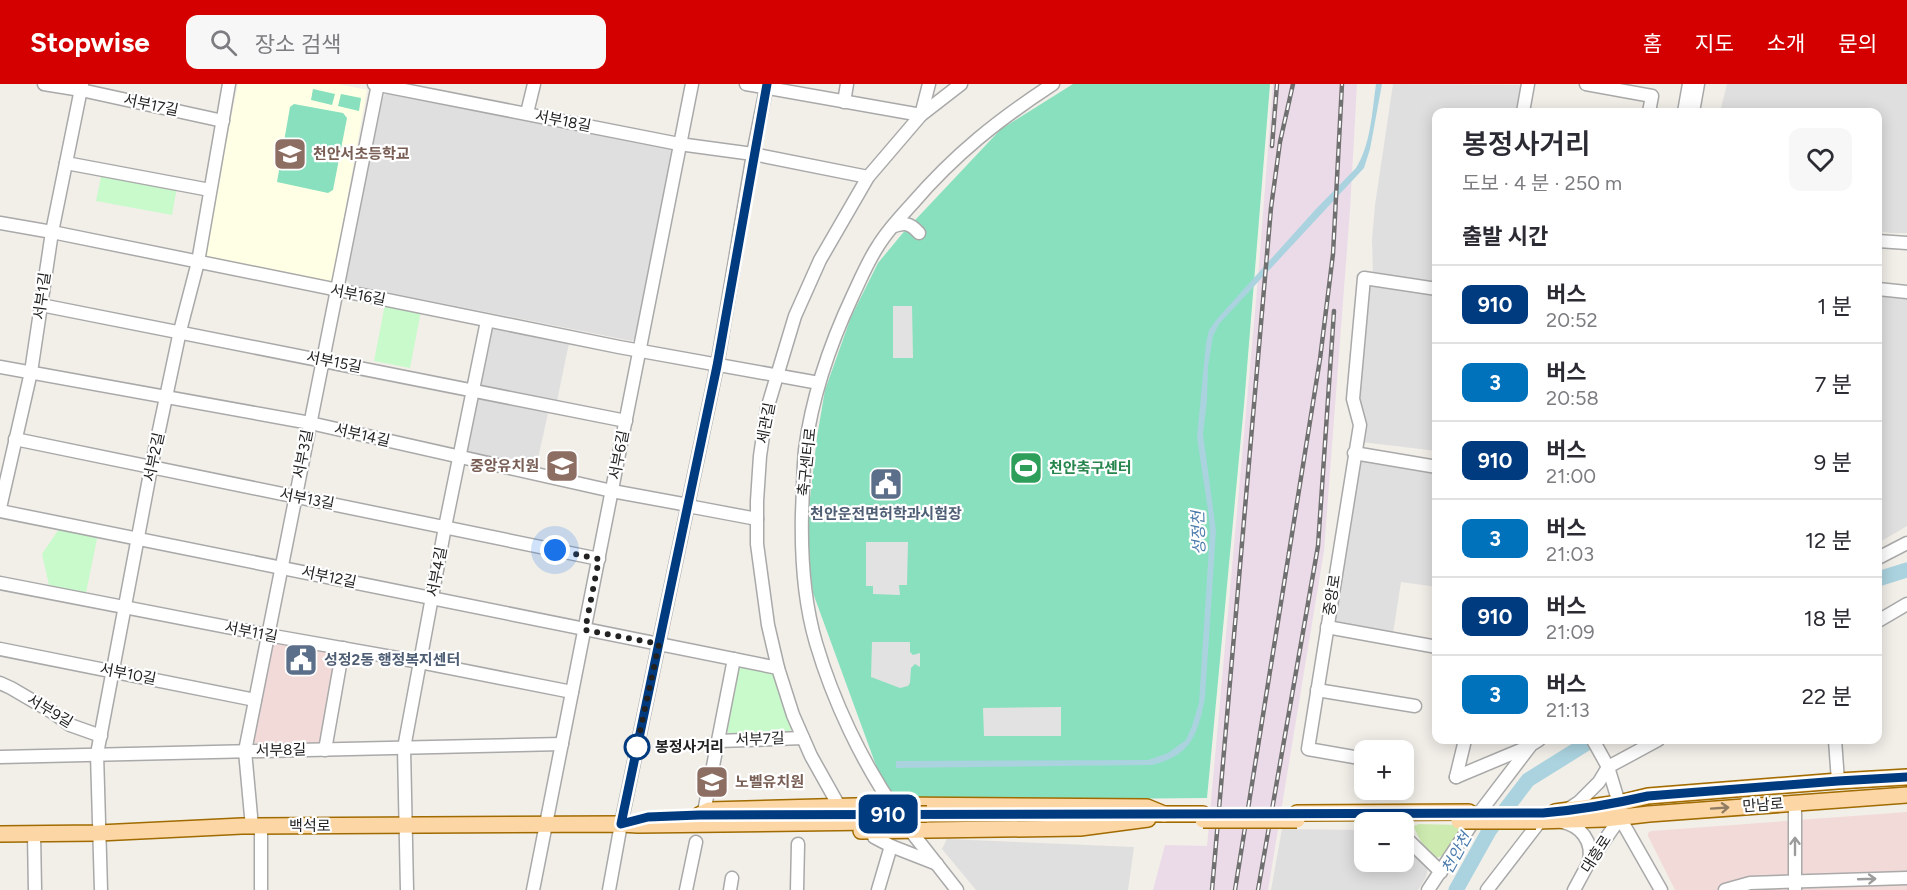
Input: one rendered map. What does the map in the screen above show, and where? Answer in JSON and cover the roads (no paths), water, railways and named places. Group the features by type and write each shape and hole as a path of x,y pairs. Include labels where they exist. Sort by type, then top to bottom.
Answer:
{"main road":[{"name":"만남로","path":"1619,810 1648,796 1907,777"},
{"path":"1683,793 1677,796 1674,803 1678,809 1685,811"},
{"name":"만남로","path":"1619,810 1685,811 1907,795"},
{"path":"1148,819 1080,828 717,831 706,829 700,817 721,809 892,805 1147,807 1164,814"},
{"path":"928,818 1548,817 1619,810"},
{"path":"928,818 1164,814 1203,817"},
{"name":"백석로","path":"0,834 99,833 257,826 621,824 700,817 874,824 928,818"},
{"path":"1297,817 1354,820"},
{"path":"1414,824 1464,817"}],"street":[{"name":"서부17길","path":"44,84 82,87 223,121"},
{"name":"서부2길","path":"101,890 97,754 151,468 180,331 198,262 229,84"},
{"name":"서부18길","path":"377,84 679,144 753,154 868,177"},
{"name":"서부3길","path":"261,890 257,826 245,751 377,84"},
{"path":"527,113 534,84"},
{"name":"서부6길","path":"533,890 692,84"},
{"path":"746,84 921,116 928,84"},
{"path":"844,102 847,84"},
{"name":"세관길","path":"839,806 811,756 793,715 778,668 768,625 757,544 760,456 767,409 795,316 820,260 868,177 921,116 960,84"},
{"name":"축구센터로","path":"957,890 910,830 868,768 826,674 810,613 801,544 807,439 819,383 837,331 878,245 928,185 971,143 1008,114 1053,84"},
{"path":"1524,108 1528,84"},
{"path":"1586,84 1652,96 1650,108"},
{"path":"1685,108 1689,84"},
{"path":"1694,108 1698,84"},
{"path":"609,890 717,366 766,86"},
{"name":"서부1길","path":"0,509 31,372 52,232 82,87"},
{"path":"66,162 210,189"},
{"name":"서부16길","path":"0,223 640,351 819,383"},
{"path":"892,227 902,223 909,224 919,233"},
{"path":"1882,241 1907,243"},
{"name":"중앙로","path":"1432,288 1364,278 1353,399 1360,425 1327,627 1432,646"},
{"path":"1882,289 1907,292"},
{"name":"서부15길","path":"41,305 626,421"},
{"name":"서부4길","path":"407,890 404,748 445,527 487,321"},
{"name":"서부14길","path":"0,366 310,423 612,491 757,519"},
{"name":"서부13길","path":"15,439 599,559"},
{"path":"1354,453 1432,466"},
{"name":"서부12길","path":"0,509 137,539 281,566 778,668"},
{"path":"1882,556 1907,543"},
{"name":"서부11길","path":"0,584 572,692"},
{"path":"1882,619 1907,604"},
{"path":"1327,627 1308,749 1354,757"},
{"path":"325,750 343,648"},
{"name":"서부10길","path":"0,649 255,700"},
{"name":"서부7길","path":"700,817 734,659"},
{"name":"서부9길","path":"0,683 52,712 70,725 100,736"},
{"path":"1317,690 1415,706"},
{"name":"서부7길","path":"718,741 803,738"},
{"name":"서부8길","path":"0,757 562,744"},
{"path":"1464,744 1456,777 1530,744"},
{"path":"1428,890 1477,816 1533,744"},
{"path":"1595,744 1608,767 1619,810 1661,890"},
{"path":"1487,890 1548,817 1579,802 1599,782 1608,767 1651,744"},
{"path":"1834,744 1838,781"},
{"path":"1795,803 1795,886"},
{"name":"대흥로","path":"1574,890 1619,810"},
{"path":"1548,817 1578,828 1590,848 1588,864"},
{"path":"874,824 891,846 937,864"},
{"path":"34,833 35,890"},
{"path":"1414,838 1441,872"},
{"path":"686,890 696,842"},
{"path":"797,890 798,844"},
{"path":"878,890 891,846"},
{"path":"1727,890 1750,884 1795,886 1907,878"}],"water":[{"path":"1376,84 1382,84 1370,149 1364,168 1219,324 1213,336 1208,366 1203,434 1216,530 1205,698 1199,722 1190,742 1176,756 1152,765 896,768 896,761 1148,760 1168,753 1186,740 1199,703 1210,532 1197,437 1209,330 1315,210 1356,168 1368,138"}],"waterway":[{"name":"천안천","path":"1882,578 1907,570"},
{"name":"천안천","path":"1456,890 1489,831 1528,780 1586,744"}],"railway":[{"path":"1272,146 1277,84"},
{"path":"1212,890 1271,208 1280,142 1293,84"},
{"path":"1235,890 1320,359 1333,254 1342,84"},
{"path":"1258,890 1318,546 1334,311"}],"place":[{"name":"천안서초등학교","path":"290,154"},
{"name":"중앙유치원","path":"562,466"},
{"name":"천안축구센터","path":"1026,468"},
{"name":"천안운전면허학과시험장","path":"886,484"},
{"name":"성정2동 행정복지센터","path":"301,660"},
{"name":"봉정사거리","path":"637,747"},
{"name":"노벨유치원","path":"712,782"}],"water label":[{"name":"성정천","path":"1198,533"}]}
